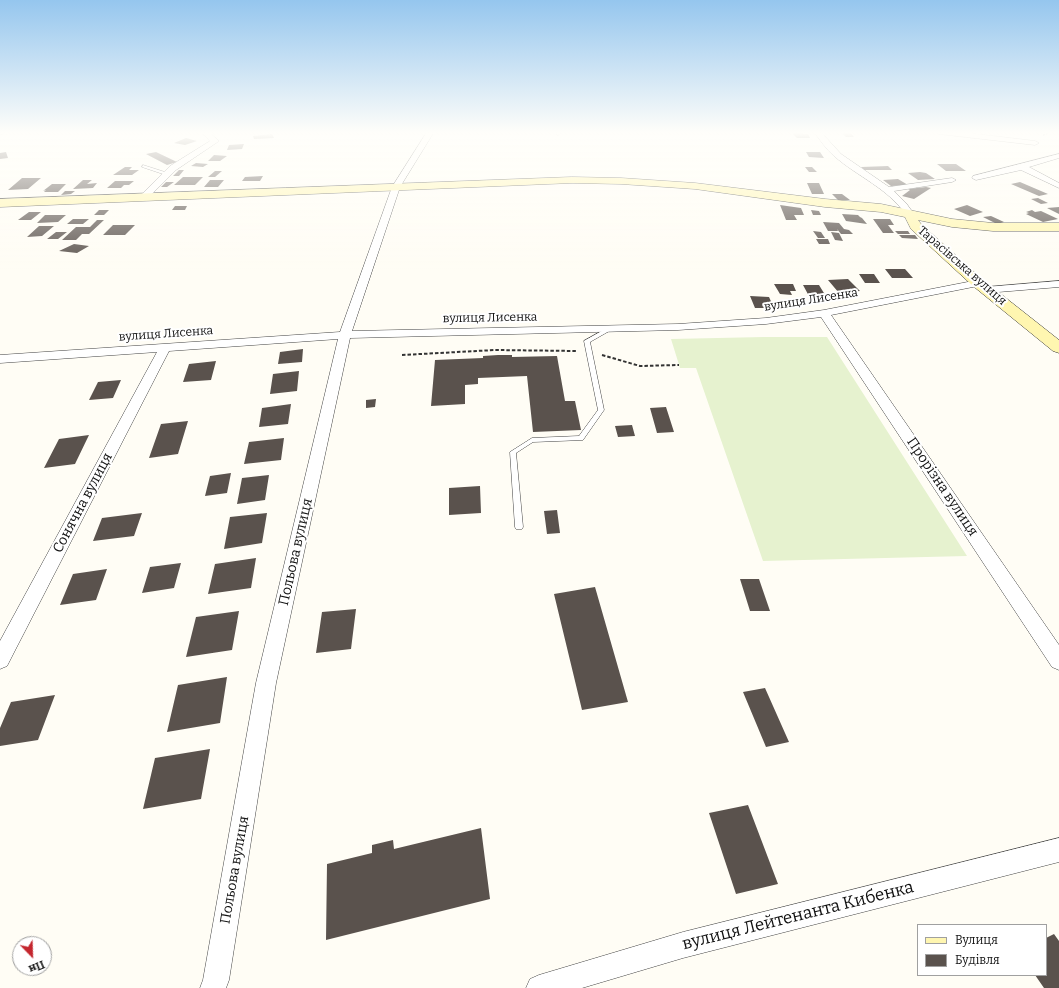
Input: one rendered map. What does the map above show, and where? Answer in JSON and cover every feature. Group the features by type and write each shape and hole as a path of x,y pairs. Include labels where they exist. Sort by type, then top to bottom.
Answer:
{"street":[{"path":"143,198 162,178"},
{"name":"Польова вулиця","path":"213,988 216,980 266,683 345,335 396,187 401,178"},
{"name":"Тарасівська вулиця","path":"870,178 888,190 906,208 915,226 982,286 1059,348"},
{"path":"1044,178 1059,186"},
{"path":"0,203 572,180 621,181 695,186 825,203 881,208 930,220 966,225 993,227 1059,227"},
{"path":"888,190 952,180"},
{"name":"вулиця Лисенка","path":"0,359 345,335 608,328 678,328 766,322 982,286 1059,284"},
{"name":"Прорізна вулиця","path":"824,313 1059,661"},
{"name":"Сонячна вулиця","path":"0,660 165,347"},
{"name":"вулиця Лейтенанта Кибенка","path":"539,988 683,945 1059,850"}],"lane":[{"path":"519,527 513,452 532,440 581,438 601,410 586,341 608,328"}],"path":[{"path":"402,355 495,350 589,351 640,366 679,365"}],"green space":[{"path":"827,337 967,556 763,561 696,368 680,368 671,339"}],"building":[{"path":"22,178 41,178 28,189 8,190"},
{"path":"182,178 202,178 195,185 174,185"},
{"path":"244,178 262,178 260,181 242,181"},
{"path":"915,178 935,179 918,180"},
{"path":"898,179 908,185 891,186 883,180"},
{"path":"83,180 92,180 87,184 97,183 93,188 73,189"},
{"path":"210,180 224,180 218,187 204,187"},
{"path":"115,181 134,181 129,185 124,185 121,188 107,188"},
{"path":"166,182 174,182 167,187 161,187"},
{"path":"1020,182 1048,194 1039,196 1011,184"},
{"path":"807,183 819,183 824,194 812,194"},
{"path":"52,184 66,184 58,192 43,191"},
{"path":"926,187 931,188 914,199 902,196 910,190 908,189"},
{"path":"65,191 75,191 71,194 61,195"},
{"path":"832,194 842,194 850,200 838,200"},
{"path":"1038,198 1048,203 1041,204 1031,199"},
{"path":"780,205 801,208 804,215 794,215 797,220 786,220"},
{"path":"967,205 983,212 970,216 954,209"},
{"path":"175,206 187,206 185,210 172,210"},
{"path":"1059,207 1059,214 1047,208"},
{"path":"99,210 109,210 104,215 94,215"},
{"path":"811,210 819,211 821,215 813,215"},
{"path":"1032,210 1035,212 1041,211 1058,219 1043,222 1026,214 1029,213 1026,212"},
{"path":"29,212 41,212 31,220 18,220"},
{"path":"842,214 858,215 867,224 846,221"},
{"path":"45,215 66,215 58,222 37,223"},
{"path":"991,216 1004,222 997,224 983,217"},
{"path":"73,219 89,219 83,224 67,224"},
{"path":"873,219 890,219 894,225 888,225 894,233 883,233"},
{"path":"97,220 104,220 89,234 82,234 76,240 62,240 76,227 90,227"},
{"path":"823,222 839,223 844,229 849,230 853,234 841,234 837,229 838,231 828,231"},
{"path":"113,225 135,225 125,235 103,235"},
{"path":"39,226 54,226 42,236 27,237"},
{"path":"813,231 821,232 825,238 818,238"},
{"path":"895,231 908,231 910,234 898,234"},
{"path":"56,232 67,232 58,239 47,239"},
{"path":"831,232 839,233 843,241 835,240"},
{"path":"899,235 915,235 918,239 902,238"},
{"path":"816,239 828,239 830,244 819,244"},
{"path":"74,244 89,246 77,253 59,251"},
{"path":"885,269 905,269 913,278 892,278"},
{"path":"859,274 874,274 880,283 865,283"},
{"path":"848,279 860,291 839,293 828,280"},
{"path":"774,284 793,284 796,291 790,291 792,295 780,294"},
{"path":"803,285 819,285 827,298 810,298"},
{"path":"750,296 769,297 774,308 755,308"},
{"path":"303,349 302,362 278,364 280,352"},
{"path":"512,355 512,357 557,356 565,401 575,401 581,430 533,432 527,376 478,378 478,384 465,385 465,404 431,406 435,360 483,358 483,356"},
{"path":"216,361 211,380 183,382 189,364"},
{"path":"299,371 297,391 270,394 273,374"},
{"path":"121,380 113,398 89,400 98,382"},
{"path":"376,399 375,407 366,408 366,400"},
{"path":"291,404 288,424 259,427 262,408"},
{"path":"666,407 674,432 657,433 650,408"},
{"path":"188,421 178,454 149,458 161,424"},
{"path":"632,425 635,436 618,437 615,426"},
{"path":"89,435 75,464 44,468 59,439"},
{"path":"284,438 281,460 244,464 249,442"},
{"path":"231,473 227,493 205,496 210,476"},
{"path":"269,475 265,500 237,504 242,478"},
{"path":"480,486 481,513 449,515 449,488"},
{"path":"557,510 560,533 547,534 544,511"},
{"path":"142,513 134,536 93,541 102,518"},
{"path":"267,513 262,543 224,549 230,517"},
{"path":"256,558 251,588 208,594 215,564"},
{"path":"181,563 174,588 142,593 150,567"},
{"path":"107,569 96,600 60,605 73,574"},
{"path":"740,579 759,579 770,611 750,611"},
{"path":"595,587 628,702 582,710 554,594"},
{"path":"356,609 351,649 316,653 322,612"},
{"path":"239,611 232,650 186,657 196,617"},
{"path":"227,677 220,723 167,732 178,685"},
{"path":"765,688 789,742 766,747 743,692"},
{"path":"55,695 38,740 0,746 0,728 11,702"},
{"path":"210,749 201,799 143,809 155,758"},
{"path":"748,805 778,884 736,894 709,813"},
{"path":"481,828 490,899 326,940 327,864 372,853 372,845 393,840 394,849"},
{"path":"1054,934 1059,941 1059,988 1044,988 1036,976 1047,976 1047,938"}]}
